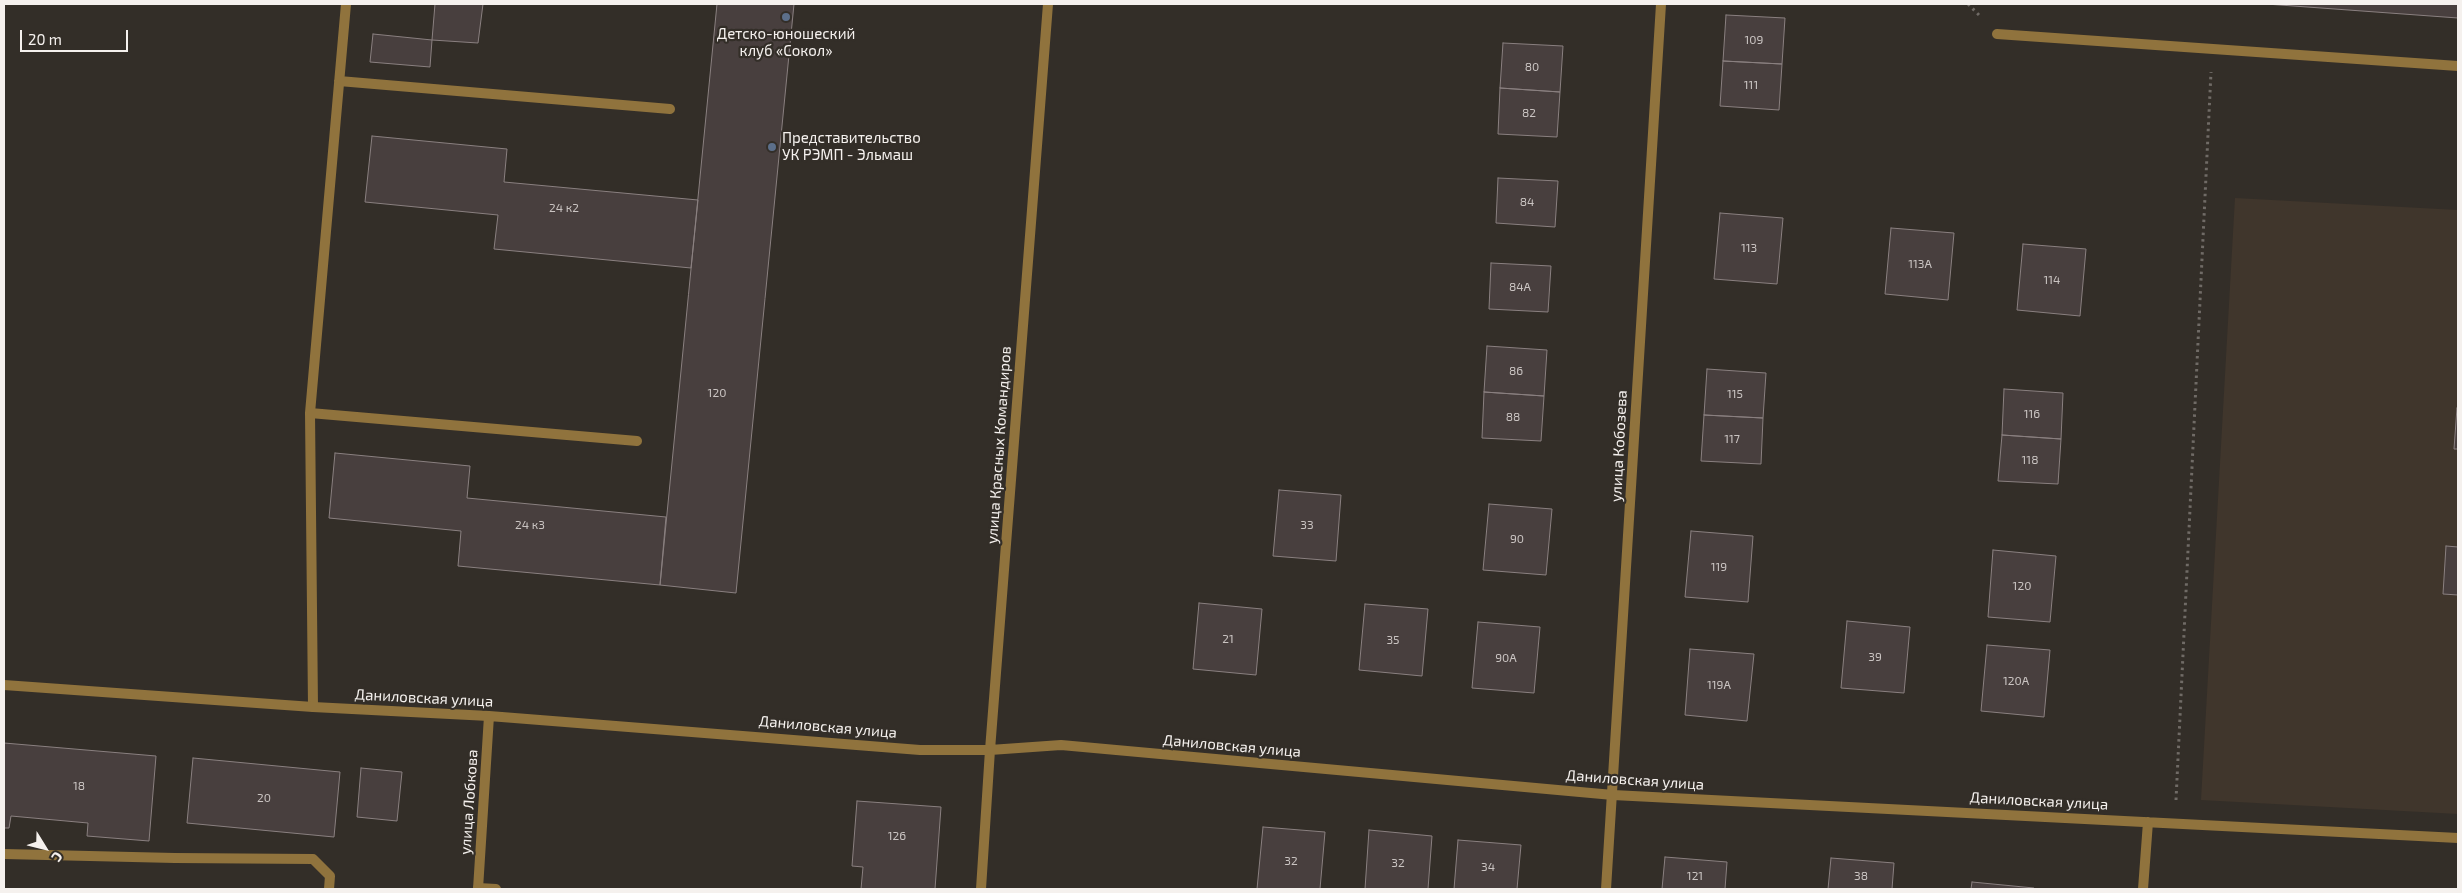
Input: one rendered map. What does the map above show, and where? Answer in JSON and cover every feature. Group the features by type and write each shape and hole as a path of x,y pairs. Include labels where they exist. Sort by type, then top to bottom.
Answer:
{"street":[{"path":"313,707 310,413 346,4"},
{"name":"улица Красных Командиров","path":"981,889 990,750 1048,4"},
{"name":"улица Кобозева","path":"1606,889 1661,4"},
{"path":"1997,34 2458,66"},
{"path":"339,81 670,109"},
{"path":"310,413 637,441"},
{"name":"Даниловская улица","path":"4,685 313,707 489,716 920,750 990,750 1061,745 1613,795 2458,838"},
{"name":"улица Лобкова","path":"478,888 489,716"},
{"path":"2143,889 2148,822"},
{"path":"4,854 313,859 330,876 329,889"},
{"path":"478,888 496,889"}],"path":[{"path":"2175,823 2212,49"}],"shaded area":[{"path":"2235,198 2458,210 2458,814 2201,800"}],"building":[{"path":"435,4 483,4 478,43 432,40"},
{"path":"717,4 794,4 736,593 660,585"},
{"path":"2266,4 2458,4 2458,18"},
{"path":"1726,15 1785,18 1782,64 1723,61"},
{"path":"373,34 432,40 430,67 370,62"},
{"path":"1503,43 1563,46 1560,92 1500,88"},
{"path":"1723,61 1782,64 1779,110 1720,106"},
{"path":"1500,88 1560,92 1557,137 1498,134"},
{"path":"372,136 507,149 504,182 698,200 691,268 494,249 498,215 365,202"},
{"path":"1498,178 1558,181 1555,227 1496,223"},
{"path":"1720,213 1783,218 1777,284 1714,279"},
{"path":"1891,228 1954,233 1948,300 1885,294"},
{"path":"2023,244 2086,249 2080,316 2017,310"},
{"path":"1491,263 1551,266 1548,312 1489,309"},
{"path":"1487,346 1547,350 1544,396 1484,392"},
{"path":"1707,369 1766,373 1763,418 1704,415"},
{"path":"2004,389 2063,393 2061,439 2002,435"},
{"path":"1484,392 1544,396 1541,441 1482,438"},
{"path":"2457,408 2458,449 2454,449"},
{"path":"1704,415 1763,418 1761,464 1701,461"},
{"path":"2002,435 2061,439 2058,484 1998,481"},
{"path":"335,453 470,466 467,498 666,517 660,585 458,566 461,531 329,518"},
{"path":"1279,490 1341,495 1336,561 1273,556"},
{"path":"1489,504 1552,509 1546,575 1483,570"},
{"path":"1691,531 1753,536 1748,602 1685,597"},
{"path":"2446,546 2458,547 2458,595 2443,594"},
{"path":"1993,550 2056,556 2050,622 1988,617"},
{"path":"1199,603 1262,609 1256,675 1193,669"},
{"path":"1365,604 1428,609 1422,676 1359,670"},
{"path":"1847,621 1910,627 1904,693 1841,688"},
{"path":"1478,622 1540,627 1534,693 1472,688"},
{"path":"1987,645 2050,650 2044,717 1981,711"},
{"path":"1690,649 1754,654 1747,721 1685,715"},
{"path":"4,743 156,756 149,841 87,836 88,823 11,816 9,828 4,828"},
{"path":"193,758 340,772 334,837 187,823"},
{"path":"361,768 402,772 397,821 357,817"},
{"path":"857,801 941,807 935,889 861,889 863,867 852,866"},
{"path":"1263,827 1325,832 1320,889 1257,889"},
{"path":"1369,830 1432,836 1428,889 1365,889"},
{"path":"1458,840 1521,845 1517,889 1454,889"},
{"path":"1665,857 1727,862 1725,889 1662,889"},
{"path":"1831,858 1894,863 1892,889 1828,889"},
{"path":"1972,882 2034,888 2034,889 1971,889"}],"place":[{"name":"Детско-юношеский клуб «Сокол»","path":"786,17"},
{"name":"Представительство УК РЭМП - Эльмаш","path":"772,147"}]}
